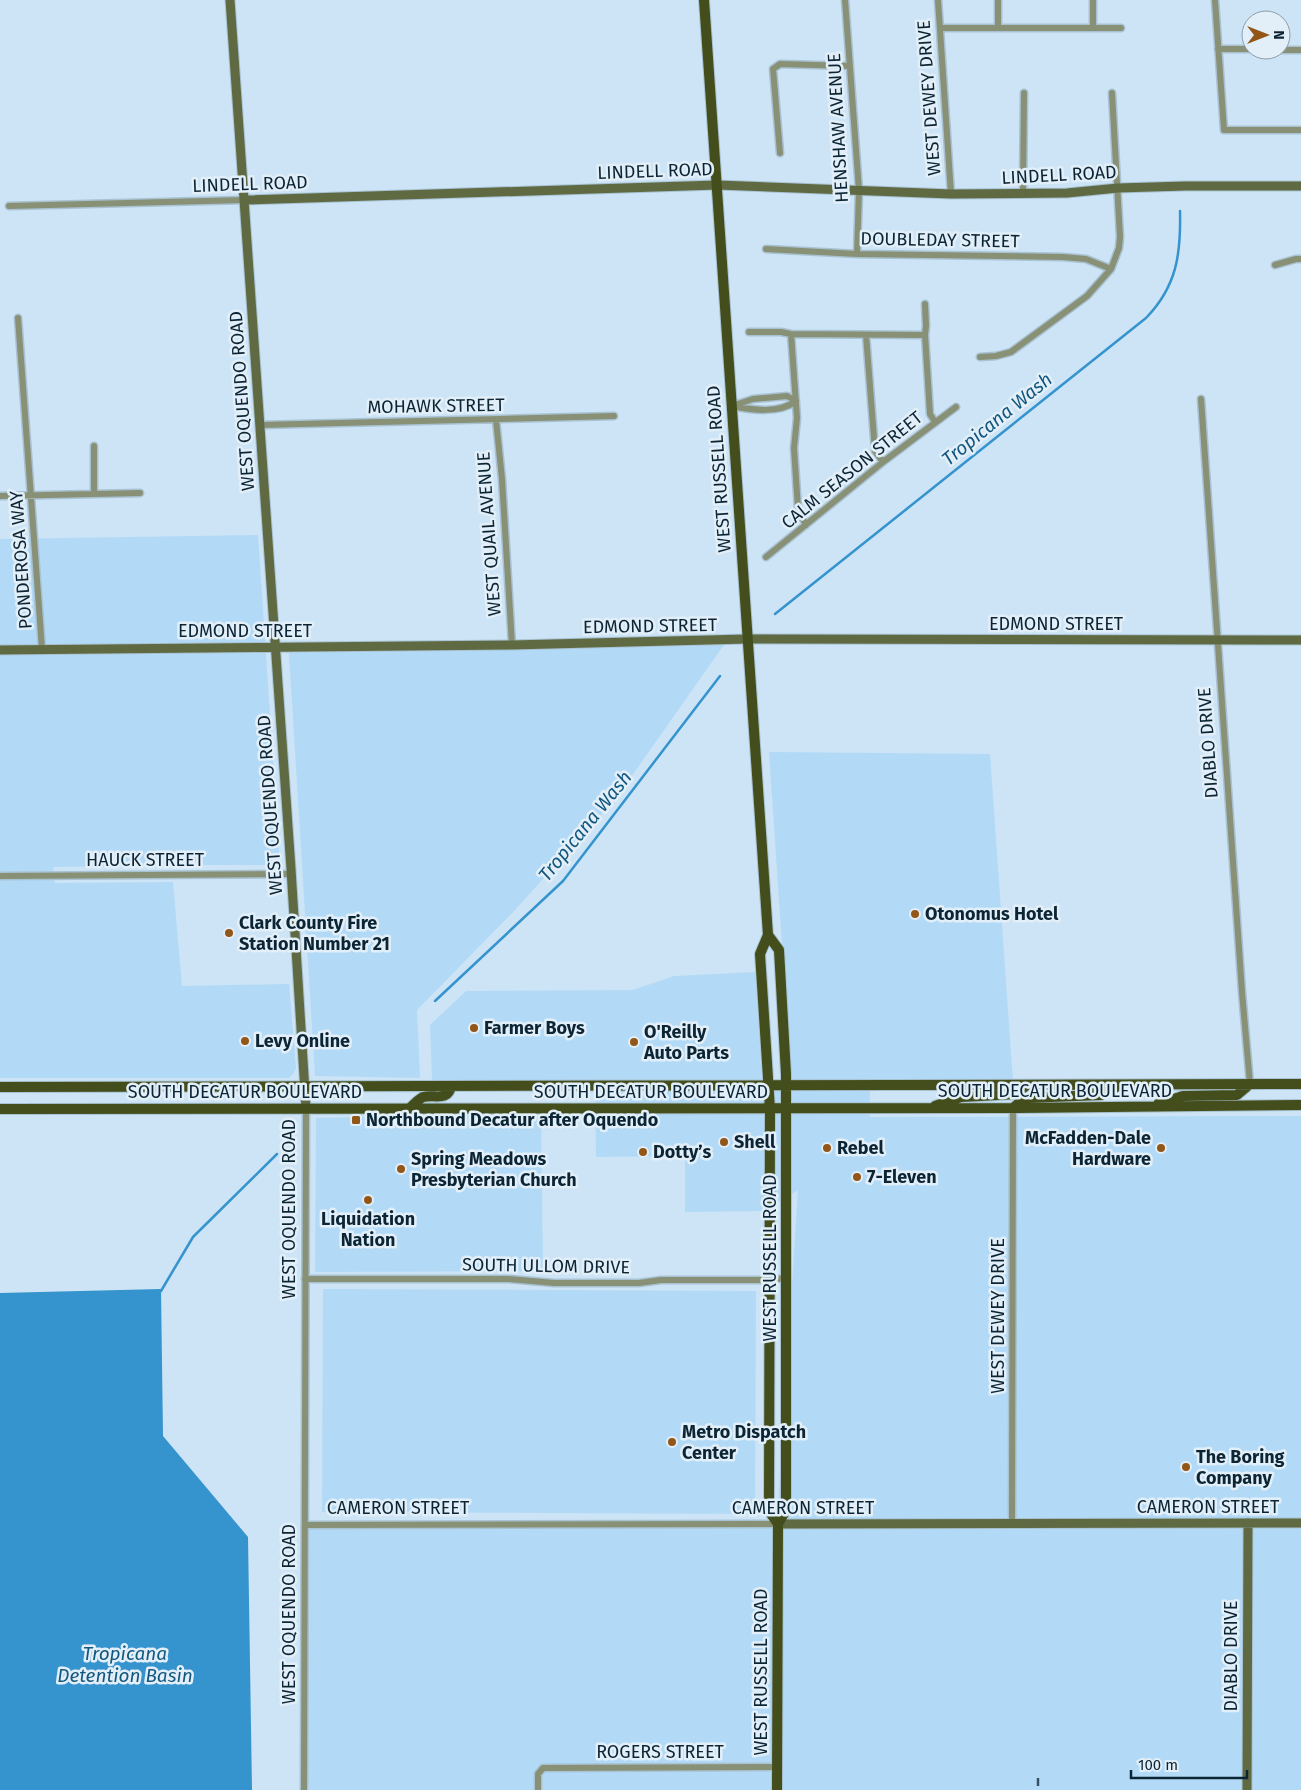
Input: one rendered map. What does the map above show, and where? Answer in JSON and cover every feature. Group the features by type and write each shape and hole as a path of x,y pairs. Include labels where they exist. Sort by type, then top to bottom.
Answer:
{"main road":[{"name":"WEST RUSSELL ROAD","path":"704,0 768,935 760,954 770,1109 769,1511 778,1524"},
{"name":"WEST RUSSELL ROAD","path":"768,935 779,950 786,1086 786,1510 778,1524 777,1790"},
{"path":"1150,1107 1183,1096 1237,1095 1250,1084"},
{"name":"SOUTH DECATUR BOULEVARD","path":"0,1087 1301,1084"},
{"path":"927,1109 961,1097 1016,1094 1027,1085"},
{"path":"1013,1108 1025,1098 1101,1095 1120,1085"},
{"path":"410,1108 423,1097 446,1095 450,1092 451,1086"},
{"name":"SOUTH DECATUR BOULEVARD","path":"0,1109 927,1109 1301,1106"}],"street":[{"name":"WEST OQUENDO ROAD","path":"230,0 276,648 306,1108 304,1790"},
{"name":"HENSHAW AVENUE","path":"845,0 859,190 857,254"},
{"name":"WEST DEWEY DRIVE","path":"938,0 951,194"},
{"path":"998,0 998,28"},
{"path":"1093,0 1093,28"},
{"path":"1215,0 1224,130 1301,130"},
{"path":"940,28 1121,28"},
{"path":"1218,49 1241,49"},
{"path":"780,154 773,69 780,64 850,66"},
{"path":"1023,194 1024,93"},
{"path":"980,357 996,356 1011,352 1087,296 1111,269 1119,248 1120,237 1112,93"},
{"name":"LINDELL ROAD","path":"9,206 717,185 951,194 1067,193 1118,188 1185,186 1301,186"},
{"name":"DOUBLEDAY STREET","path":"766,249 857,254 1086,258 1111,269"},
{"path":"1275,265 1301,258"},
{"path":"925,304 926,326 924,335 930,414 935,422"},
{"name":"PONDEROSA WAY","path":"18,318 42,649"},
{"path":"750,332 924,335"},
{"path":"791,334 797,418 794,448 798,509 806,525"},
{"path":"866,335 875,452 883,462"},
{"path":"732,406 753,399 787,396 796,401"},
{"name":"DIABLO DRIVE","path":"1201,399 1250,1084"},
{"path":"732,406 753,410 782,408 788,407 796,401"},
{"name":"CALM SEASON STREET","path":"766,557 883,462 956,407"},
{"name":"MOHAWK STREET","path":"260,424 614,416"},
{"name":"WEST QUAIL AVENUE","path":"496,420 502,479 512,645"},
{"path":"94,446 94,494"},
{"path":"0,496 140,494"},
{"name":"EDMOND STREET","path":"0,650 512,645 747,640 1301,640"},
{"name":"HAUCK STREET","path":"0,876 291,874"},
{"name":"WEST DEWEY DRIVE","path":"1012,1524 1013,1108"},
{"name":"SOUTH ULLOM DRIVE","path":"305,1279 509,1279 554,1283 639,1283 661,1280 769,1280 785,1278"},
{"name":"DIABLO DRIVE","path":"1247,1790 1248,1523"},
{"name":"CAMERON STREET","path":"305,1525 1301,1523"},
{"name":"ROGERS STREET","path":"538,1790 538,1774 543,1768 777,1767"}],"shaded area":[{"path":"258,535 280,865 53,867 55,883 173,882 182,986 289,984 296,1068 289,1078 0,1078 0,539"},
{"path":"726,642 617,797 515,910 417,1010 420,1078 315,1076 289,653"},
{"path":"769,752 990,754 1013,1081 870,1080 870,1117 1301,1116 1301,1790 305,1790 305,1525 777,1522 798,1190 766,1211 685,1212 685,1156 596,1157 595,1081 432,1080 430,1025 466,991 633,990 674,976 755,972 762,1081 791,1079"},
{"path":"541,1114 543,1271 315,1272 316,1118"},
{"path":"323,1289 756,1291 755,1514 322,1512"}],"water":[{"name":"Tropicana Detention Basin","path":"161,1289 163,1436 248,1537 252,1790 0,1790 0,1293"}],"waterway":[{"name":"Tropicana Wash","path":"775,614 1146,318 1165,294 1175,269 1178,255 1180,211"},
{"name":"Tropicana Wash","path":"435,1001 563,881 720,676"},
{"path":"161,1291 193,1237 277,1154"}],"railway":[{"path":"1038,1778 1038,1790"}],"place":[{"name":"Otonomus Hotel","path":"915,914"},
{"name":"Clark County Fire Station Number 21","path":"229,933"},
{"name":"Farmer Boys","path":"474,1028"},
{"name":"Levy Online","path":"245,1041"},
{"name":"O'Reilly Auto Parts","path":"634,1042"},
{"name":"Northbound Decatur after Oquendo","path":"356,1120"},
{"name":"Shell","path":"724,1142"},
{"name":"Rebel","path":"827,1148"},
{"name":"McFadden-Dale Hardware","path":"1161,1148"},
{"name":"Dotty’s","path":"643,1152"},
{"name":"Spring Meadows Presbyterian Church","path":"401,1169"},
{"name":"7-Eleven","path":"857,1177"},
{"name":"Liquidation Nation","path":"368,1200"},
{"name":"Metro Dispatch Center","path":"672,1442"},
{"name":"The Boring Company","path":"1186,1467"}]}
